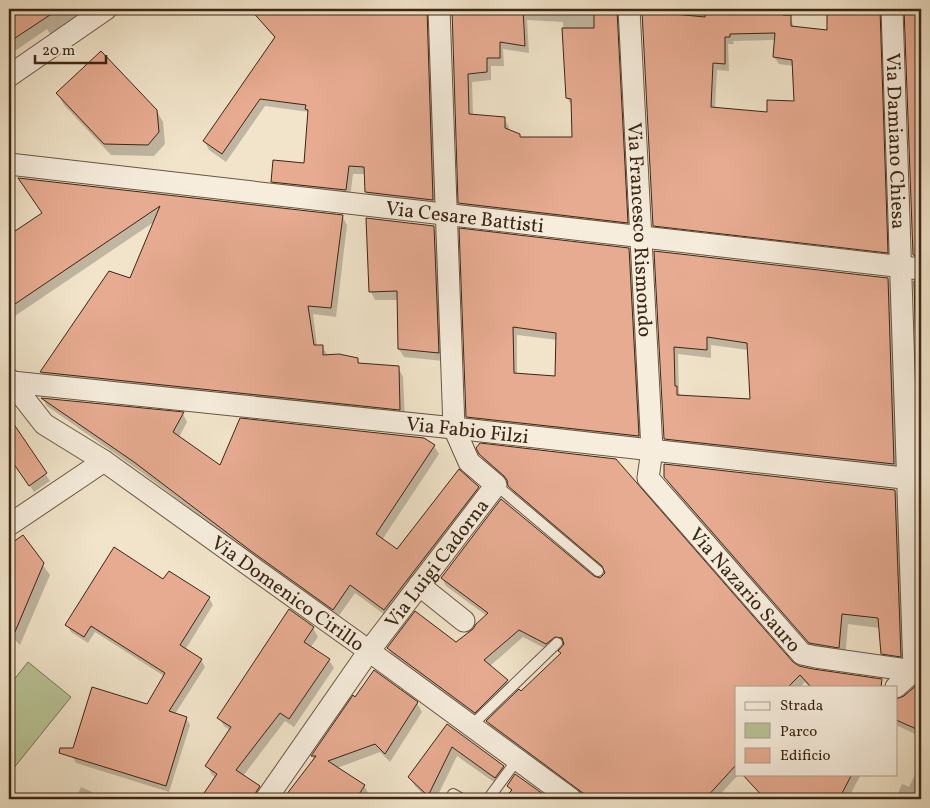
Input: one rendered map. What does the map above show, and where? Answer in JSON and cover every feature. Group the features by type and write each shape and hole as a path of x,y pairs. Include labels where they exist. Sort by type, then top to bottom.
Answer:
{"street":[{"path":"9,76 106,9"},
{"path":"439,9 454,428"},
{"name":"Via Francesco Rismondo","path":"629,9 652,450"},
{"name":"Via Damiano Chiesa","path":"892,9 900,267 914,479 918,671"},
{"name":"Via Cesare Battisti","path":"9,164 921,269"},
{"name":"Via Fabio Filzi","path":"10,381 914,479"},
{"name":"Via Domenico Cirillo","path":"10,381 44,424 104,461 571,799"},
{"name":"Via Luigi Cadorna","path":"266,799 369,651 496,485 469,462 454,428"},
{"name":"Via Nazario Sauro","path":"652,450 648,478 802,654 918,671"},
{"path":"9,524 104,461"},
{"path":"419,585 464,621"},
{"path":"897,686 918,671"}],"lane":[{"path":"496,485 598,571"},
{"path":"471,726 557,643"},
{"path":"488,799 517,760"},
{"path":"453,794 462,799"}],"green space":[{"path":"28,662 71,697 9,774 9,686"}],"building":[{"path":"9,9 59,9 9,42"},
{"path":"250,9 427,9 433,200 365,192 364,167 349,166 346,190 271,182 273,160 304,163 308,110 305,109 306,105 260,99 222,154 203,141 275,37"},
{"path":"452,9 523,9 525,46 500,42 500,58 487,58 487,72 468,74 469,114 505,117 505,128 520,134 520,137 572,137 571,99 566,98 562,28 594,28 594,11 617,10 628,223 458,203"},
{"path":"706,9 784,9 783,15 791,15 791,26 827,30 827,9 880,9 888,253 653,226 642,11 705,17","holes":["775,33 773,57 792,60 794,101 767,100 767,112 711,107 713,63 725,64 725,37 730,37 730,34"]},
{"path":"904,9 921,9 921,89 919,89 921,256 913,255"},
{"path":"101,51 157,110 159,132 148,145 104,144 56,93"},
{"path":"18,178 343,215 331,308 308,306 314,345 323,345 323,355 339,354 358,358 358,363 399,366 400,410 40,372 109,271 130,278 160,206 9,308 9,235 42,213"},
{"path":"366,218 434,226 439,353 398,349 397,291 369,292"},
{"path":"459,228 629,248 639,436 466,417","holes":["513,327 556,333 555,376 514,373"]},
{"path":"654,251 888,278 894,464 664,439","holes":["707,337 747,343 750,399 677,395 674,347 707,350"]},
{"path":"914,281 921,281 921,428 918,427"},
{"path":"41,398 184,412 173,432 220,465 240,418 424,438 435,445 376,534 397,549 459,469 479,487 384,610 350,585 333,610 251,551 134,462"},
{"path":"9,417 47,473 29,486 9,457"},
{"path":"480,443 616,459 793,662 799,666 813,669 882,679 881,686 810,686 800,675 789,686 735,686 735,766 705,799 591,799 486,721 519,689 521,691 561,653 558,651 564,644 562,638 555,637 546,644 519,630 484,660 508,680 475,713 387,648 415,611 456,642 473,629 488,613 441,578 501,499 594,576 600,578 605,573 602,566 508,486 504,476 479,454 476,448"},
{"path":"664,464 895,490 901,657 881,654 878,618 842,614 839,648 809,643 664,477"},
{"path":"23,535 44,563 9,646 9,545"},
{"path":"114,547 163,579 169,571 210,597 180,645 202,659 169,711 187,717 166,786 59,753 60,748 73,748 92,687 147,704 165,673 91,626 84,637 65,625"},
{"path":"289,609 314,627 304,642 330,659 289,719 280,713 236,770 260,786 254,799 200,799 217,774 205,766 231,727 217,718"},
{"path":"374,670 418,702 385,754 375,744 328,761 365,785 356,799 283,799 316,756 311,756 353,695 355,697"},
{"path":"918,684 921,684 921,731 898,721 898,698 904,696"},
{"path":"447,724 504,766 495,778 452,747 428,796 408,777"},
{"path":"515,774 543,794 537,799 503,799 512,790 507,786"},
{"path":"744,776 851,776 839,799 765,799"}]}
